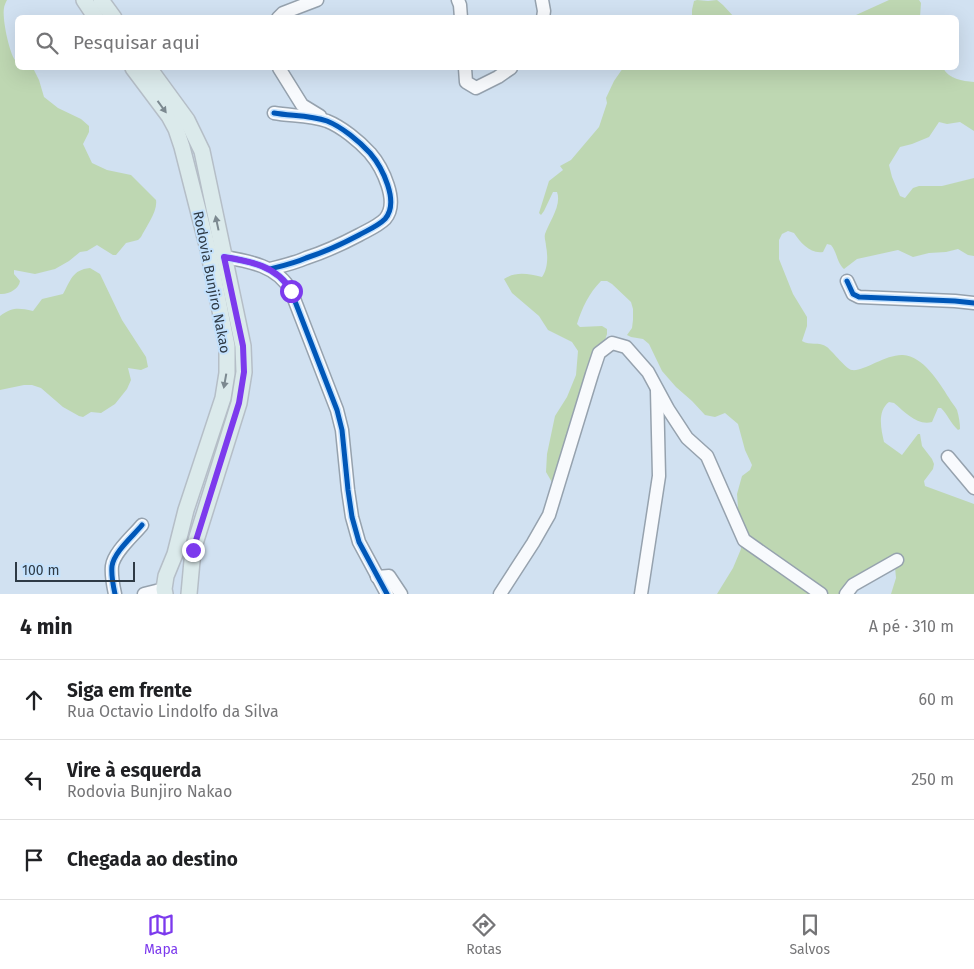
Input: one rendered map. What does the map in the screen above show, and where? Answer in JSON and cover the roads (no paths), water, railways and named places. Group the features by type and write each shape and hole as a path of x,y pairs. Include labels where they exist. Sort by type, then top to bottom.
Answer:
{"main road":[{"path":"84,0 94,15"},
{"path":"101,0 112,15"},
{"name":"Rodovia Bunjiro Nakao","path":"134,70 169,116 176,129 208,249 227,346 227,373 222,398 186,510 175,554 166,576 164,592"},
{"name":"Rodovia Bunjiro Nakao","path":"150,70 187,120 202,151 243,346 244,372 239,403 193,550 189,594"}],"street":[{"path":"281,15 317,0"},
{"path":"458,0 461,15"},
{"path":"542,0 543,15"},
{"path":"270,269 306,259 335,247 377,226 391,210 391,197 386,179 371,154 340,128 302,105 280,70"},
{"path":"465,70 466,82 476,88 508,70"},
{"path":"274,113 328,121"},
{"path":"224,257 244,260 270,269 287,283 291,291 337,410 342,430 352,517 359,542 387,594"},
{"path":"847,281 853,294 859,297 974,303"},
{"path":"500,594 549,515 599,353 612,343 626,347 648,372 686,438 707,456 744,540 822,594"},
{"path":"640,594 659,476 657,389"},
{"path":"948,457 974,488"},
{"path":"115,594 112,564 116,555 142,525"},
{"path":"846,594 853,585 897,560"},
{"path":"377,577 389,576 401,594"},
{"path":"144,594 164,592"}]}
